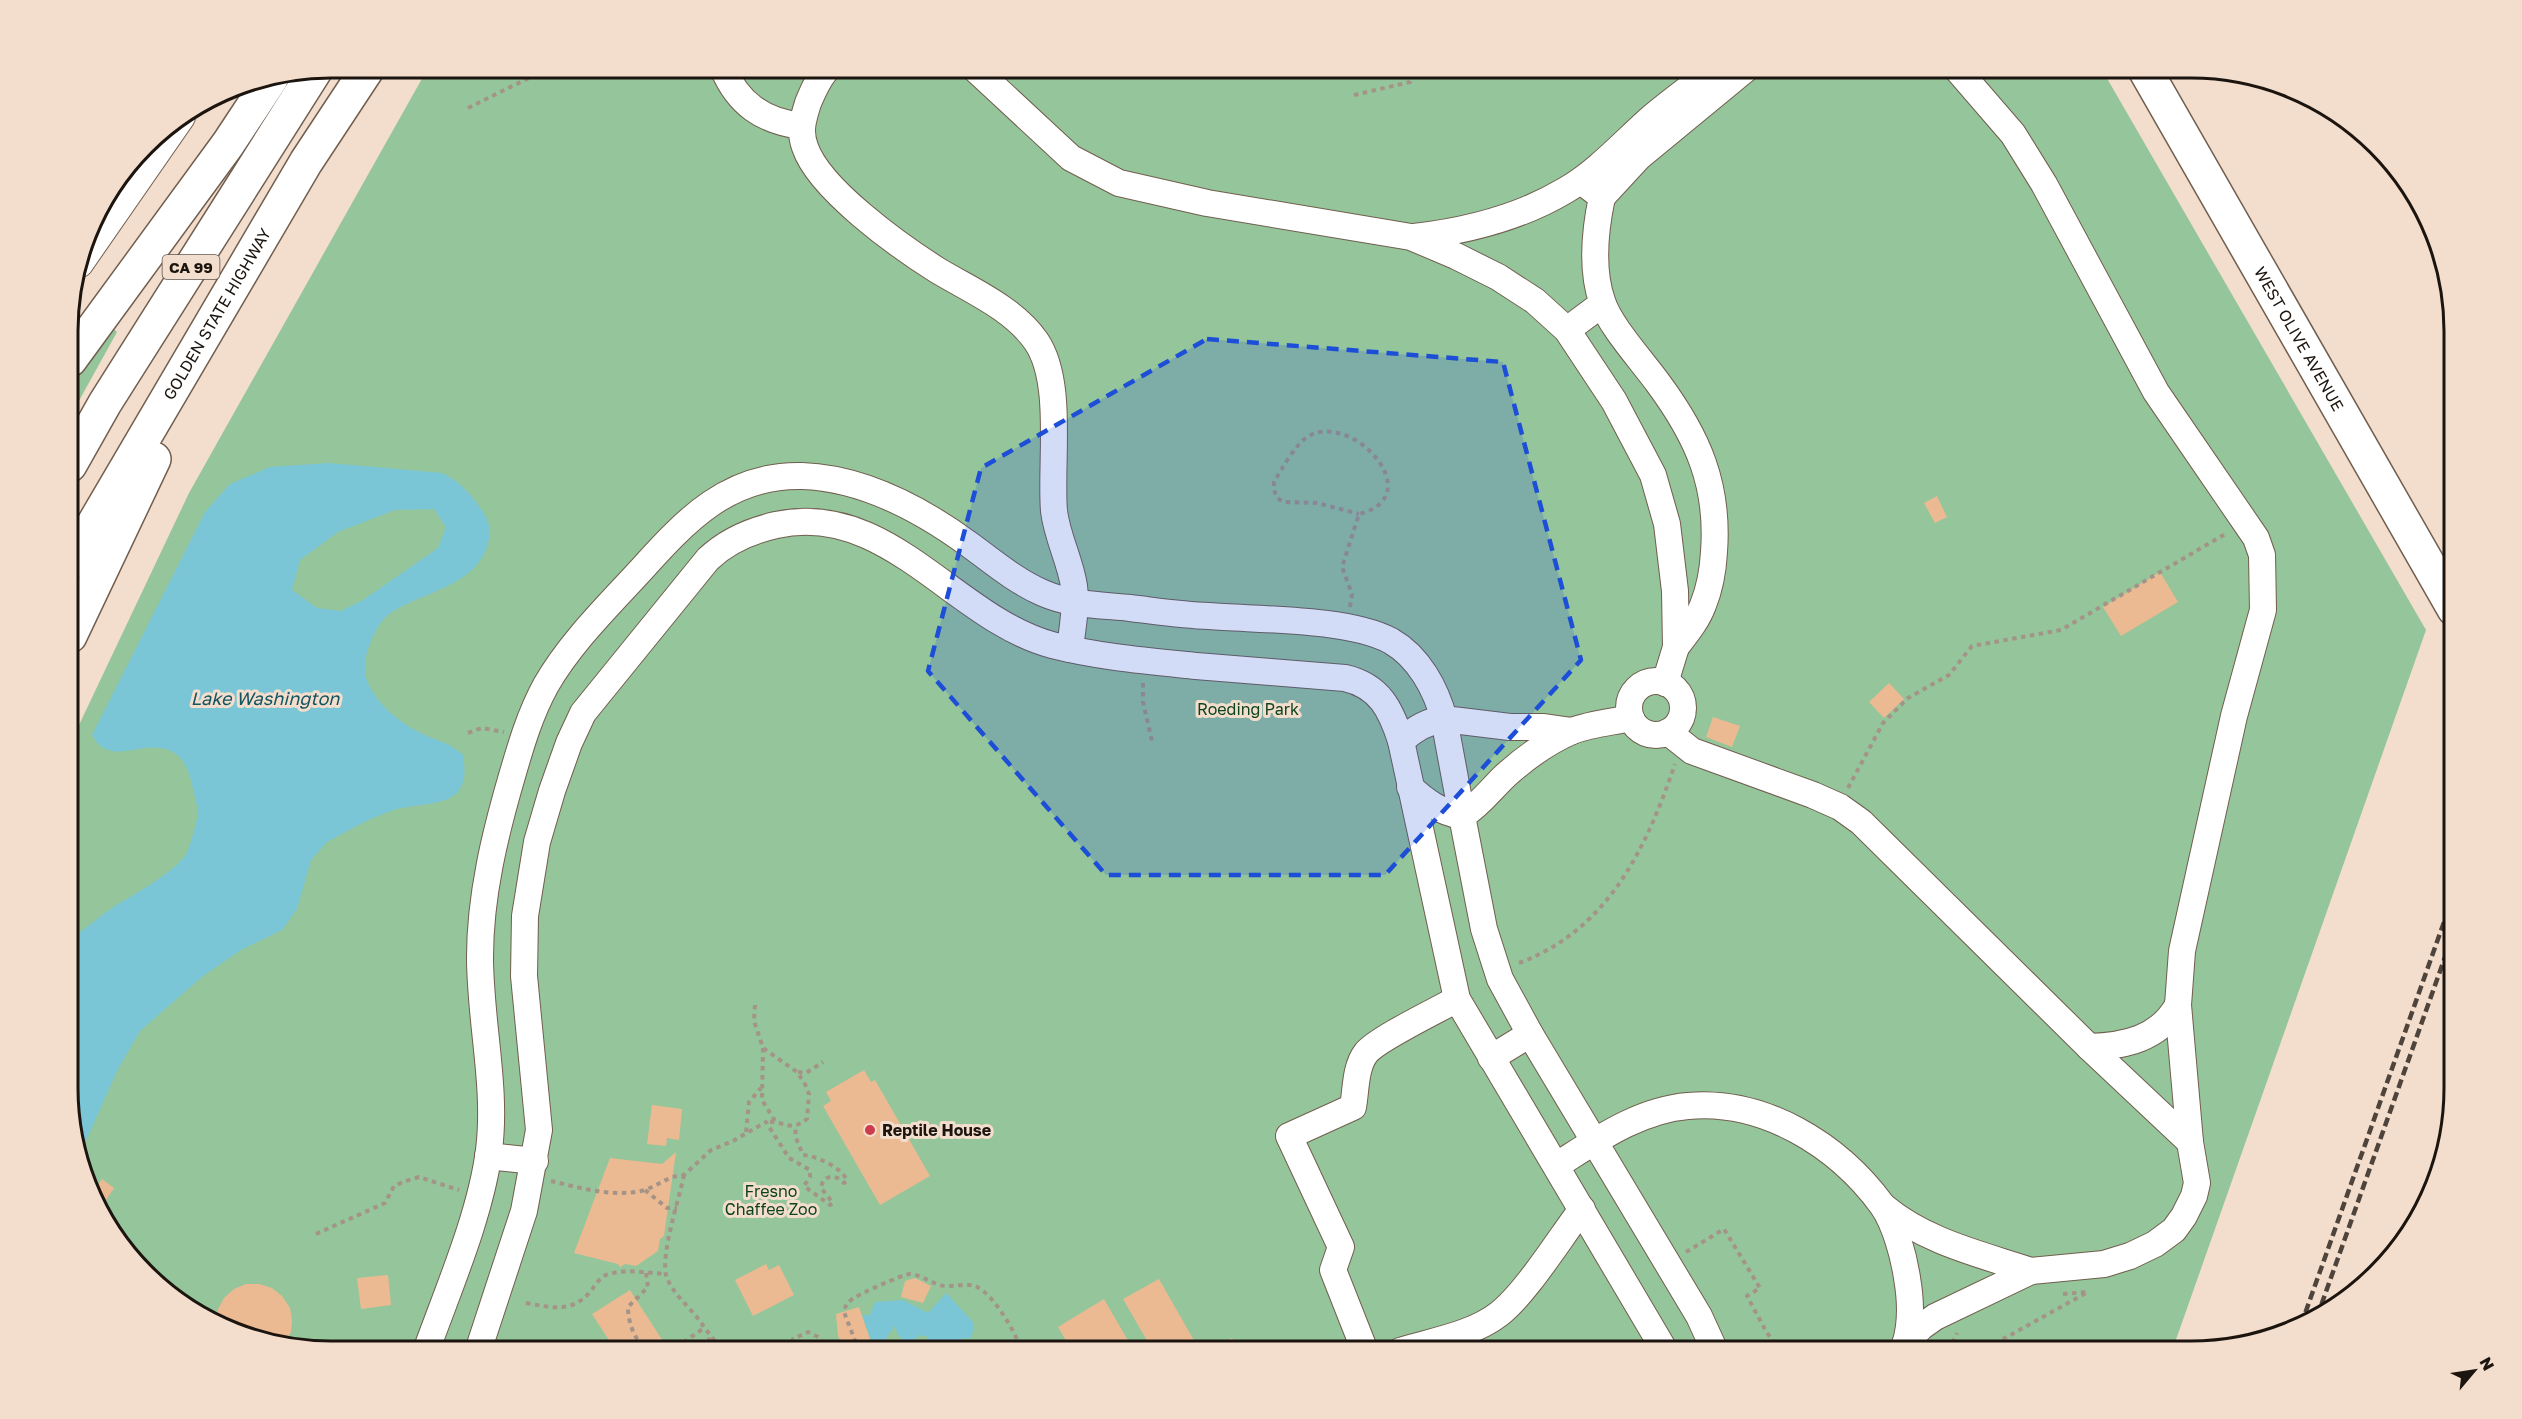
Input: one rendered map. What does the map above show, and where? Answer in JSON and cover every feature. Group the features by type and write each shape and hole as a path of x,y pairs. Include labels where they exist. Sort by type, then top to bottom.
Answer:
{"main road":[{"name":"GOLDEN STATE HIGHWAY","path":"78,550 306,162 361,78"},
{"name":"WEST OLIVE AVENUE","path":"2150,78 2444,592"},
{"name":"CA 99","path":"78,451 105,403 310,79"},
{"path":"78,349 228,144 266,87"},
{"path":"78,619 160,447 200,339"}],"street":[{"path":"729,78 739,95 761,115 783,124 801,126"},
{"path":"822,78 813,92 801,126 808,154 835,189 893,238 1013,318 1037,342 1047,365 1053,392 1054,514 1071,569 1075,602 1070,650"},
{"path":"985,78 1071,158 1119,183 1207,203 1411,237 1498,277 1535,301 1567,330 1614,401 1653,475 1662,501 1672,549 1676,648"},
{"path":"1411,237 1444,233 1503,218 1543,203 1581,181 1652,117 1702,78"},
{"path":"1665,682 1676,648 1703,606 1711,582 1716,522 1713,493 1704,463 1684,422 1602,304 1597,283 1597,219 1602,197 1639,157 1735,78"},
{"path":"1909,1341 1921,1327 1935,1317 2031,1271 2104,1264 2130,1256 2155,1244 2174,1230 2194,1196 2197,1183 2190,1142 2178,1005 2182,951 2244,674 2263,610 2262,555 2256,538 2156,392 2044,184 2013,134 1965,78"},
{"path":"94,241 139,168 154,150"},
{"path":"1581,181 1602,197"},
{"path":"1567,330 1602,304"},
{"path":"430,1341 476,1209 488,1156 492,1122 491,1092 483,1033 480,954 486,889 500,819 523,739 546,684 595,621 669,539 710,502 729,491 767,479 806,476 845,482 879,492 923,514 1027,585 1059,599 1202,616 1313,623 1347,628 1381,636 1405,651 1434,689 1444,719 1484,929 1496,970 1530,1034 1699,1316 1710,1341"},
{"path":"482,1341 524,1211 542,1170 524,976 525,916 537,842 569,743 584,713 708,559 736,538 756,530 786,523 812,521 847,529 874,539 916,562 1006,626 1070,650 1144,661 1345,678 1369,687 1385,702 1401,741 1457,999 1659,1341"},
{"path":"1675,738 1676,726 1683,710 1679,693 1665,682 1656,681 1640,686 1630,700 1631,718 1643,731 1675,738 1708,759 1813,795 1840,807 1861,822 2089,1047 2190,1142"},
{"path":"1410,788 1443,812 1462,816 1476,808 1499,782 1526,758 1572,731 1631,718"},
{"path":"1401,741 1424,724 1444,719 1510,728 1544,727 1572,731"},
{"path":"486,889 528,896"},
{"path":"1361,1341 1333,1270 1341,1247 1289,1136 1353,1107 1359,1070 1365,1054 1378,1043 1457,999"},
{"path":"2089,1047 2133,1042 2162,1026 2172,1017 2178,1005"},
{"path":"1491,1058 1530,1034"},
{"path":"1557,1165 1630,1122 1665,1110 1697,1106 1742,1109 1783,1123 1830,1151 1884,1207 1920,1233 2031,1271"},
{"path":"488,1156 542,1170"},
{"path":"1884,1207 1905,1264 1910,1293 1911,1318 1905,1341"},
{"path":"1432,1341 1470,1329 1499,1314 1523,1288 1582,1209"}],"path":[{"path":"468,108 529,78"},
{"path":"1354,95 1410,82 1413,78"},
{"path":"1321,432 1335,434 1358,442 1375,455 1386,473 1387,489 1379,505 1359,514 1317,503 1284,502 1277,498 1274,482 1304,439 1321,432"},
{"path":"1347,628 1352,594 1342,567 1359,514"},
{"path":"1840,807 1883,723 1908,698 1949,675 1972,646 2061,630 2247,522"},
{"path":"1144,661 1143,702 1152,741"},
{"path":"468,733 482,728 505,732"},
{"path":"1496,970 1522,962 1563,941 1590,920 1614,893 1643,843 1667,787 1675,738"},
{"path":"755,1005 754,1021 763,1048 762,1100 775,1121 784,1126 795,1126 807,1119 808,1094 797,1072 763,1048"},
{"path":"797,1072 806,1073 823,1062"},
{"path":"746,1132 749,1102 762,1088"},
{"path":"714,1341 677,1296 666,1274 669,1239 684,1175 711,1150 766,1122 775,1121"},
{"path":"766,1122 789,1158 810,1170 810,1177 804,1186 830,1205 833,1203 821,1188 822,1183 826,1178 832,1176 844,1183 848,1181 844,1173 817,1158 803,1155 796,1138 795,1126"},
{"path":"542,1170 595,1192 645,1190 672,1176 684,1175"},
{"path":"316,1234 385,1203 394,1186 419,1177 459,1190"},
{"path":"645,1190 667,1208 677,1208"},
{"path":"1667,1263 1724,1228 1760,1288 1747,1296 1772,1341"},
{"path":"526,1303 559,1309 584,1298 603,1276 627,1271 666,1274"},
{"path":"639,1341 634,1334 628,1316 628,1307 648,1287 646,1274"},
{"path":"855,1341 844,1312 845,1307 855,1298 901,1275 910,1274 924,1277 942,1286 968,1284 982,1290 1005,1319 1018,1341"},
{"path":"2000,1341 2087,1292 2057,1294"},
{"path":"1954,1341 1963,1326"},
{"path":"685,1341 704,1328"},
{"path":"792,1341 808,1332 822,1341"},
{"path":"709,1336 709,1341"}],"highlighted area":[{"path":"1207,339 1503,362 1581,660 1385,875 1106,875 928,671 981,468"}],"green space":[{"name":"Roeding Park","path":"422,78 2107,78 2426,630 2176,1341 314,1340 281,1336 234,1322 190,1298 152,1267 130,1242 104,1200 91,1170 80,1121 78,1088 78,727 189,493"},
{"path":"101,317 117,332 78,403 78,350"}],"water":[{"name":"Lake Washington","path":"329,463 442,473 455,480 473,498 484,513 489,525 490,534 482,558 460,579 388,615 374,634 365,662 366,677 370,686 389,711 415,730 448,745 463,755 462,786 446,800 385,813 327,842 311,860 297,909 282,930 241,950 203,976 140,1031 117,1071 85,1144 80,1121 78,1088 78,934 112,908 172,869 185,856 198,812 189,773 184,762 176,754 160,748 117,752 108,750 99,745 92,735 205,512 230,484 270,467","holes":["434,509 446,527 438,548 363,600 341,611 317,608 292,590 300,560 338,532 395,510"]},
{"path":"946,1293 973,1322 974,1328 970,1339 926,1341 928,1337 921,1335 912,1341 904,1341 898,1335 895,1326 884,1341 872,1341 862,1315 870,1315 875,1302 903,1300 928,1313"}],"building":[{"path":"1937,496 1947,517 1935,523 1924,503"},
{"path":"2160,572 2178,602 2121,636 2103,607"},
{"path":"1889,683 1904,699 1884,718 1869,702"},
{"path":"1713,717 1740,726 1732,747 1706,737"},
{"name":"Reptile House","path":"864,1070 871,1082 875,1080 930,1176 880,1205 823,1106 831,1101 826,1092"},
{"path":"652,1105 682,1109 679,1140 667,1138 666,1146 647,1144"},
{"path":"676,1152 664,1236 660,1239 658,1251 636,1266 625,1264 620,1267 618,1264 574,1253 610,1158 662,1164"},
{"path":"102,1179 114,1188 106,1200 103,1197 97,1185"},
{"path":"766,1264 769,1270 779,1265 794,1295 753,1316 735,1280"},
{"path":"388,1275 391,1305 361,1309 357,1278"},
{"path":"915,1278 931,1286 923,1303 901,1297 905,1281"},
{"path":"1159,1279 1194,1341 1147,1341 1123,1299"},
{"path":"246,1284 259,1284 272,1288 282,1296 290,1308 292,1320 288,1337 249,1328 217,1314 224,1298 234,1289"},
{"path":"630,1290 663,1341 610,1341 592,1314"},
{"path":"1104,1299 1128,1341 1066,1341 1058,1327"},
{"path":"859,1307 871,1341 841,1341 836,1314"}],"railway":[{"path":"2305,1314 2444,922"},
{"path":"2321,1305 2444,960"}],"place":[{"name":"Reptile House","path":"870,1130"}],"park label":[{"name":"Fresno Chaffee Zoo","path":"771,1200"}]}
